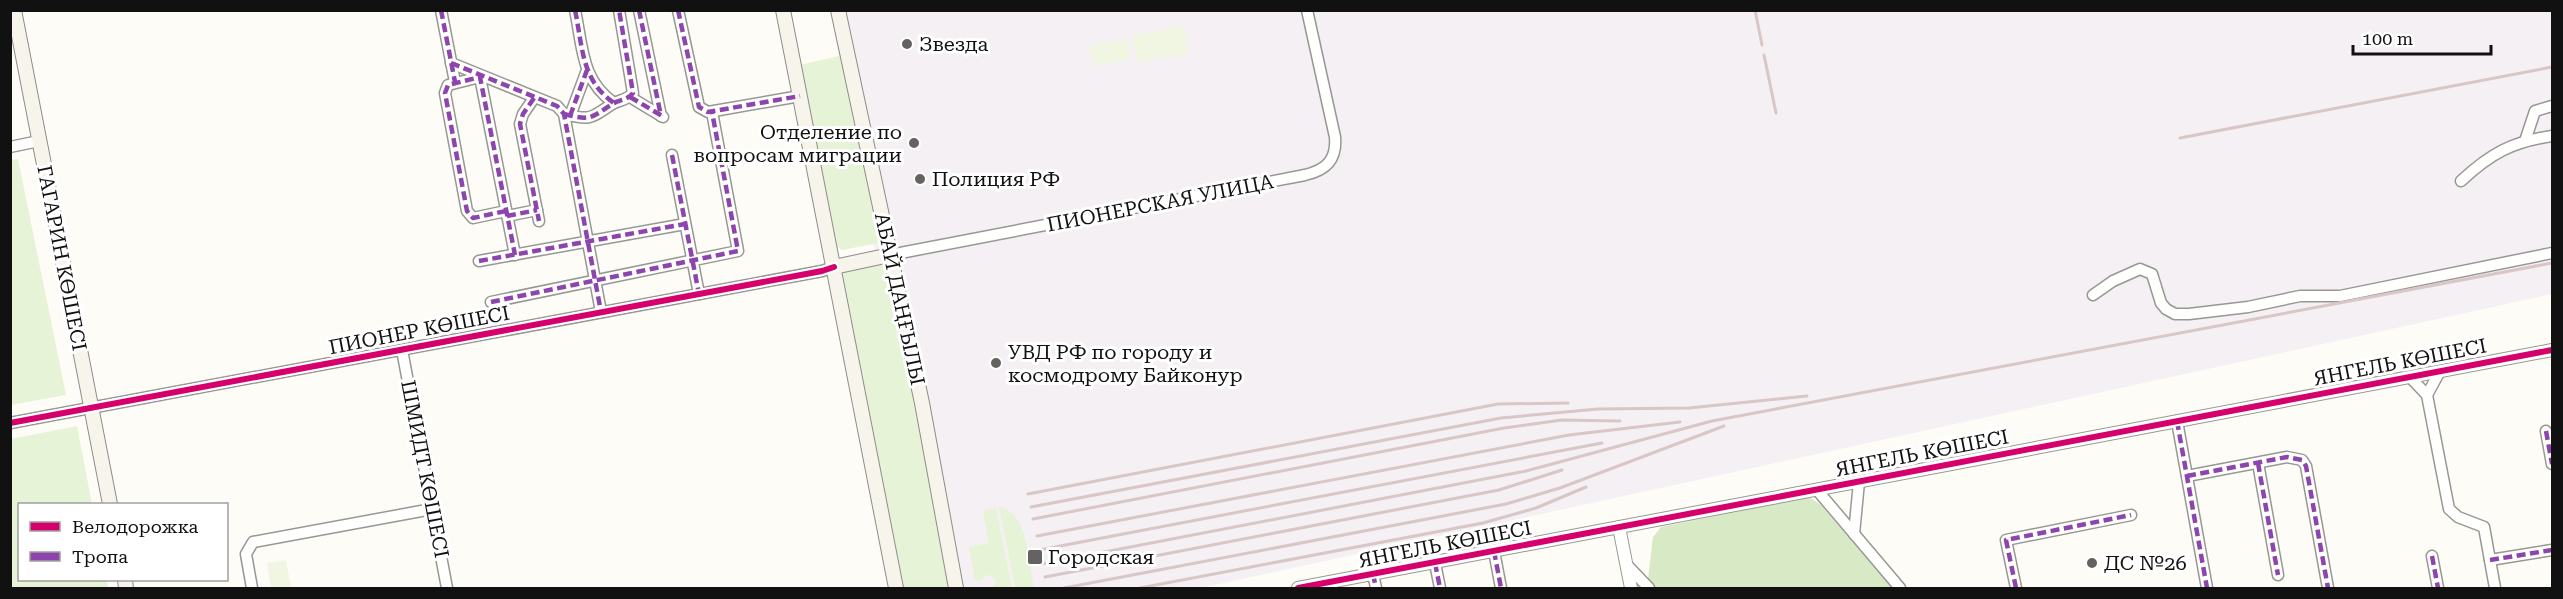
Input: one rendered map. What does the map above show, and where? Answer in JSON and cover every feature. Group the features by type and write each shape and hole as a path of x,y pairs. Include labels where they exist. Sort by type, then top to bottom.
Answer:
{"main road":[{"name":"ГАГАРИН КӨШЕСІ","path":"14,10 110,503"},
{"path":"783,10 896,588"},
{"name":"АБАЙ ДАҢҒЫЛЫ","path":"838,10 890,255 956,588"},
{"name":"ПИОНЕРСКАЯ УЛИЦА","path":"834,267 890,255"}],"street":[{"path":"441,10 455,82"},
{"path":"575,10 587,70 599,92 614,103"},
{"path":"451,63 480,77 556,106 567,115 584,119 596,117 614,103 630,97 634,90 619,10"},
{"path":"630,97 664,117 639,10"},
{"path":"678,10 699,107 702,111 712,112 800,96"},
{"name":"ПИОНЕРСКАЯ УЛИЦА","path":"890,255 1305,176 1324,168 1334,155 1335,137 1307,10"},
{"path":"587,70 567,115 586,243 601,312"},
{"path":"480,77 448,84 445,93 467,210 473,218 506,213 538,216 520,124 522,114 534,98"},
{"path":"480,77 515,255"},
{"path":"2525,141 2535,111 2553,106"},
{"path":"491,302 738,251 712,112"},
{"path":"2461,181 2498,150 2525,141 2553,136"},
{"path":"10,147 39,141"},
{"path":"672,155 699,294"},
{"path":"479,261 686,224"},
{"path":"2093,295 2113,281 2140,269 2152,274 2161,303 2166,309 2175,314 2189,314 2248,307 2300,296 2340,296 2553,253"},
{"name":"ПИОНЕР КӨШЕСІ","path":"10,423 834,267"},
{"name":"ШМИДТ КӨШЕСІ","path":"402,350 447,588"},
{"name":"ЯНГЕЛЬ КӨШЕСІ","path":"1304,588 2553,350"},
{"path":"2427,395 2440,371"},
{"path":"2410,377 2427,395 2449,509 2458,517 2484,527 2495,588"},
{"path":"2177,421 2208,588"},
{"path":"2546,431 2553,464"},
{"path":"2187,476 2294,457 2302,460 2306,466 2328,588"},
{"path":"2258,463 2278,575"},
{"path":"1854,534 1859,482"},
{"path":"1816,490 1899,588"},
{"path":"252,588 246,554 253,543 432,509"},
{"path":"2016,588 2006,540 2131,514"},
{"path":"1619,527 1631,588"},
{"path":"2490,560 2553,550"},
{"path":"1494,551 1501,588"},
{"path":"2432,556 2438,588"},
{"path":"1435,562 1440,588"},
{"path":"1626,564 1649,588"},
{"path":"1373,574 1376,588"}],"shaded area":[{"path":"830,11 2552,11 2552,294 1201,588 938,588"}],"green space":[{"path":"1184,26 1189,53 1137,62 1132,36"},
{"path":"1126,39 1130,59 1093,66 1089,46"},
{"path":"844,55 882,237 879,243 842,250 834,244 799,65"},
{"path":"18,159 66,395 11,405 10,160"},
{"path":"887,263 952,588 901,588 840,279 846,269"},
{"path":"77,426 92,503 18,503 18,581 107,581 108,588 11,588 11,439"},
{"path":"1809,497 1820,504 1892,588 1656,588 1648,579 1653,537 1661,527"},
{"path":"999,507 1009,511 1022,528 1034,588 1015,588"},
{"path":"996,508 1012,588 993,588 996,581 990,575 985,576 981,581 975,580 969,547 989,543 983,511"},
{"path":"286,560 291,588 271,588 267,563"}],"railway":[{"path":"1755,10 1762,45"},
{"path":"1764,55 1776,113"},
{"path":"2180,138 2552,67"},
{"path":"1042,564 1526,471 1712,421 2552,263"},
{"path":"1031,507 1501,418 1598,409 1689,408 1807,396"},
{"path":"1028,494 1498,404 1568,403"},
{"path":"1033,519 1504,428 1562,420 1620,421"},
{"path":"1037,536 1569,435 1680,422"},
{"path":"1064,588 1506,504 1560,488 1724,426"},
{"path":"1039,550 1602,443"},
{"path":"1045,577 1499,490 1562,470"},
{"path":"1140,588 1483,523 1536,508 1586,487"}],"marked path":[{"path":"441,10 455,82"},
{"path":"575,10 582,50 589,73 603,94 614,103"},
{"path":"564,114 590,117 633,93 619,10"},
{"path":"639,10 661,116"},
{"path":"678,10 699,107 708,112 800,96"},
{"path":"451,63 557,106 564,114 601,312"},
{"path":"570,116 587,70"},
{"path":"506,211 473,218 467,211 445,93 448,85 480,77 515,255"},
{"path":"630,97 664,117"},
{"path":"534,98 523,114 520,124 539,221"},
{"path":"491,302 738,251 712,112"},
{"path":"672,155 699,294"},
{"path":"507,216 537,210"},
{"path":"479,261 685,224"},
{"path":"2177,421 2207,588"},
{"path":"2546,431 2552,464"},
{"path":"2187,476 2287,457 2302,460 2306,466 2328,588"},
{"path":"2258,463 2278,575"},
{"path":"2016,588 2006,540 2131,515"},
{"path":"2490,560 2552,550"},
{"path":"1494,551 1501,588"},
{"path":"2432,556 2438,588"},
{"path":"1435,563 1440,588"},
{"path":"1373,574 1376,588"}],"cycle path":[{"path":"10,423 834,267"},
{"path":"1298,588 2552,350"}],"place":[{"name":"Звезда","path":"907,44"},
{"name":"Отделение по вопросам миграции","path":"914,143"},
{"name":"Полиция РФ","path":"920,179"},
{"name":"УВД РФ по городу и космодрому Байконур","path":"996,363"},
{"name":"Городская","path":"1035,557"},
{"name":"ДС №26","path":"2092,563"}]}
